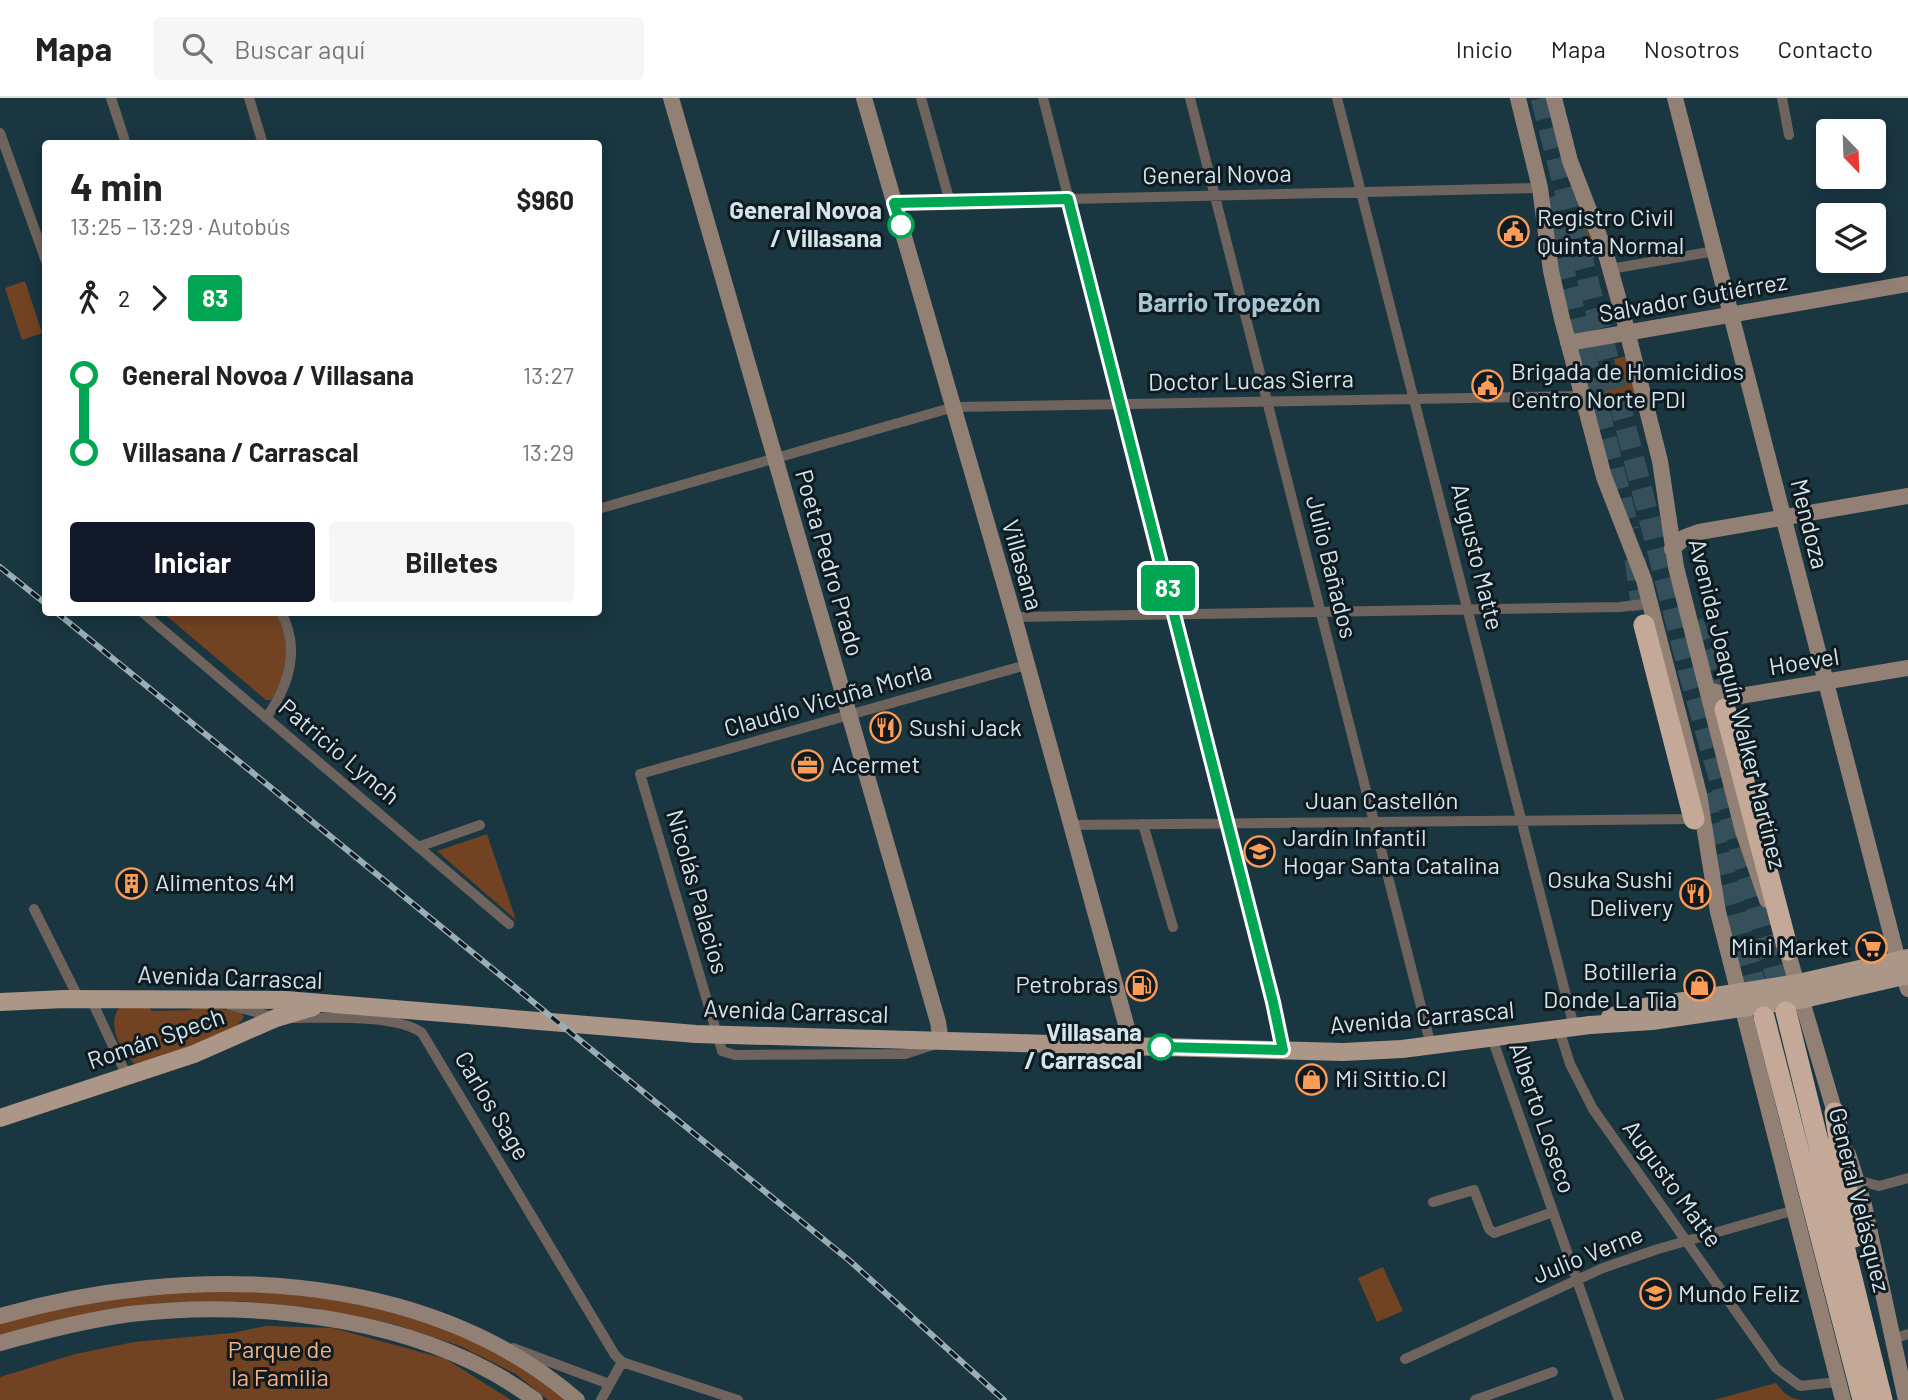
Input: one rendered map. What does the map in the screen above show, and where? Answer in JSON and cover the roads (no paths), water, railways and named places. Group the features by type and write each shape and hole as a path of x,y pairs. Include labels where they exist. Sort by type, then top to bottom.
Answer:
{"highway":[{"path":"1644,625 1685,820"},
{"path":"1725,709 1788,950"},
{"name":"General Velásquez","path":"1786,1012 1882,1400"},
{"name":"General Velásquez","path":"1764,1017 1863,1400"},
{"path":"1835,1114 1876,1377"},
{"path":"1848,1339 1856,1400"}],"main road":[{"name":"Poeta Pedro Prado","path":"671,98 938,1022 941,1041"},
{"name":"Villasana","path":"864,98 1014,617 1132,1046"},
{"path":"1518,98 1540,188 1551,271 1568,343 1609,492 1639,565 1650,603 1703,811 1717,912"},
{"name":"Avenida Joaquín Walker Martínez","path":"1554,98 1577,181 1610,269 1627,331 1660,461 1672,549 1752,860 1788,950 1801,991 1901,1336 1906,1400"},
{"name":"Mendoza","path":"1675,98 1826,681 1905,972"},
{"name":"Salvador Gutiérrez","path":"1568,343 1908,284"},
{"path":"1672,549 1691,534 1908,496"},
{"name":"Hoevel","path":"1708,690 1734,697 1908,668"},
{"path":"1685,820 1717,912 1843,1400"},
{"name":"Avenida Carrascal","path":"0,1002 214,999 266,1011 327,1004 642,1031 1343,1052 1431,1046 1574,1027 1652,1021 1740,1000 1905,972"},
{"name":"Román Spech","path":"0,1118 248,1032 266,1011"},
{"path":"0,1315 76,1296 138,1287 204,1283 267,1285 326,1291 394,1307 488,1340 527,1362 577,1400"},
{"path":"0,1343 78,1323 130,1314 223,1310 280,1313 358,1326 423,1344 480,1366 535,1400"}],"street":[{"path":"111,98 125,140"},
{"path":"249,98 262,140"},
{"path":"921,98 950,202"},
{"path":"1043,98 1119,405 1228,823 1283,1050"},
{"name":"Julio Bañados","path":"1190,98 1431,1046"},
{"name":"Augusto Matte","path":"1337,98 1574,1027 1570,1064 1592,1109 1781,1373 1800,1386 1838,1382"},
{"path":"1782,98 1789,135"},
{"path":"0,134 42,250"},
{"name":"General Novoa","path":"894,203 1540,188"},
{"path":"1610,269 1715,251"},
{"name":"Doctor Lucas Sierra","path":"602,508 954,407 1582,396"},
{"path":"1014,617 1630,607 1650,603"},
{"path":"1630,607 1685,820"},
{"name":"Patricio Lynch","path":"147,616 509,924"},
{"path":"266,718 283,693 290,671 290,638 282,616"},
{"name":"Claudio Vicuña Morla","path":"640,774 1027,665"},
{"name":"Nicolás Palacios","path":"640,774 722,1051 735,1055 905,1054 927,1049 941,1041"},
{"name":"Juan Castellón","path":"1071,825 1685,820"},
{"path":"1143,824 1173,928"},
{"path":"418,847 480,825"},
{"path":"34,909 127,1076"},
{"name":"Carlos Sage","path":"266,1011 408,1025 422,1033 611,1349 622,1362"},
{"name":"Alberto Loseco","path":"1492,1038 1619,1400"},
{"path":"1857,1180 1879,1186 1908,1178"},
{"name":"Alberto Loseco","path":"1433,1202 1474,1190 1490,1231 1494,1233 1553,1212"},
{"name":"Julio Verne","path":"1405,1359 1577,1280 1687,1241 1796,1210"},
{"path":"488,1340 609,1384"},
{"path":"601,1400 622,1362 738,1400"},
{"path":"1475,1400 1489,1398 1553,1372"}],"tunnel":[{"path":"1541,98 1689,673 1784,1005"},
{"path":"1546,198 1629,530"},
{"path":"1635,559 1644,625"},
{"path":"1693,622 1725,709"},
{"path":"1704,794 1761,1006"}],"railway":[{"path":"0,567 42,601"},
{"path":"61,616 850,1261 1004,1400"}],"place":[{"name":"General Novoa / Villasana","path":"901,225"},
{"name":"Registro Civil Quinta Normal","path":"1514,232"},
{"name":"Brigada de Homicidios Centro Norte PDI","path":"1488,386"},
{"name":"Sushi Jack","path":"886,728"},
{"name":"Acermet","path":"808,765"},
{"name":"Jardín Infantil Hogar Santa Catalina","path":"1260,852"},
{"name":"Alimentos 4M","path":"132,883"},
{"name":"Osuka Sushi Delivery","path":"1696,894"},
{"name":"Mini Market","path":"1872,947"},
{"name":"Petrobras","path":"1141,985"},
{"name":"Botilleria Donde La Tia","path":"1700,986"},
{"name":"Villasana / Carrascal","path":"1161,1047"},
{"name":"Mi Sittio.Cl","path":"1312,1079"},
{"name":"Mundo Feliz","path":"1655,1294"}],"district":[{"name":"Barrio Tropezón","path":"1229,303"}],"park label":[{"name":"Parque de la Familia","path":"280,1364"}]}
